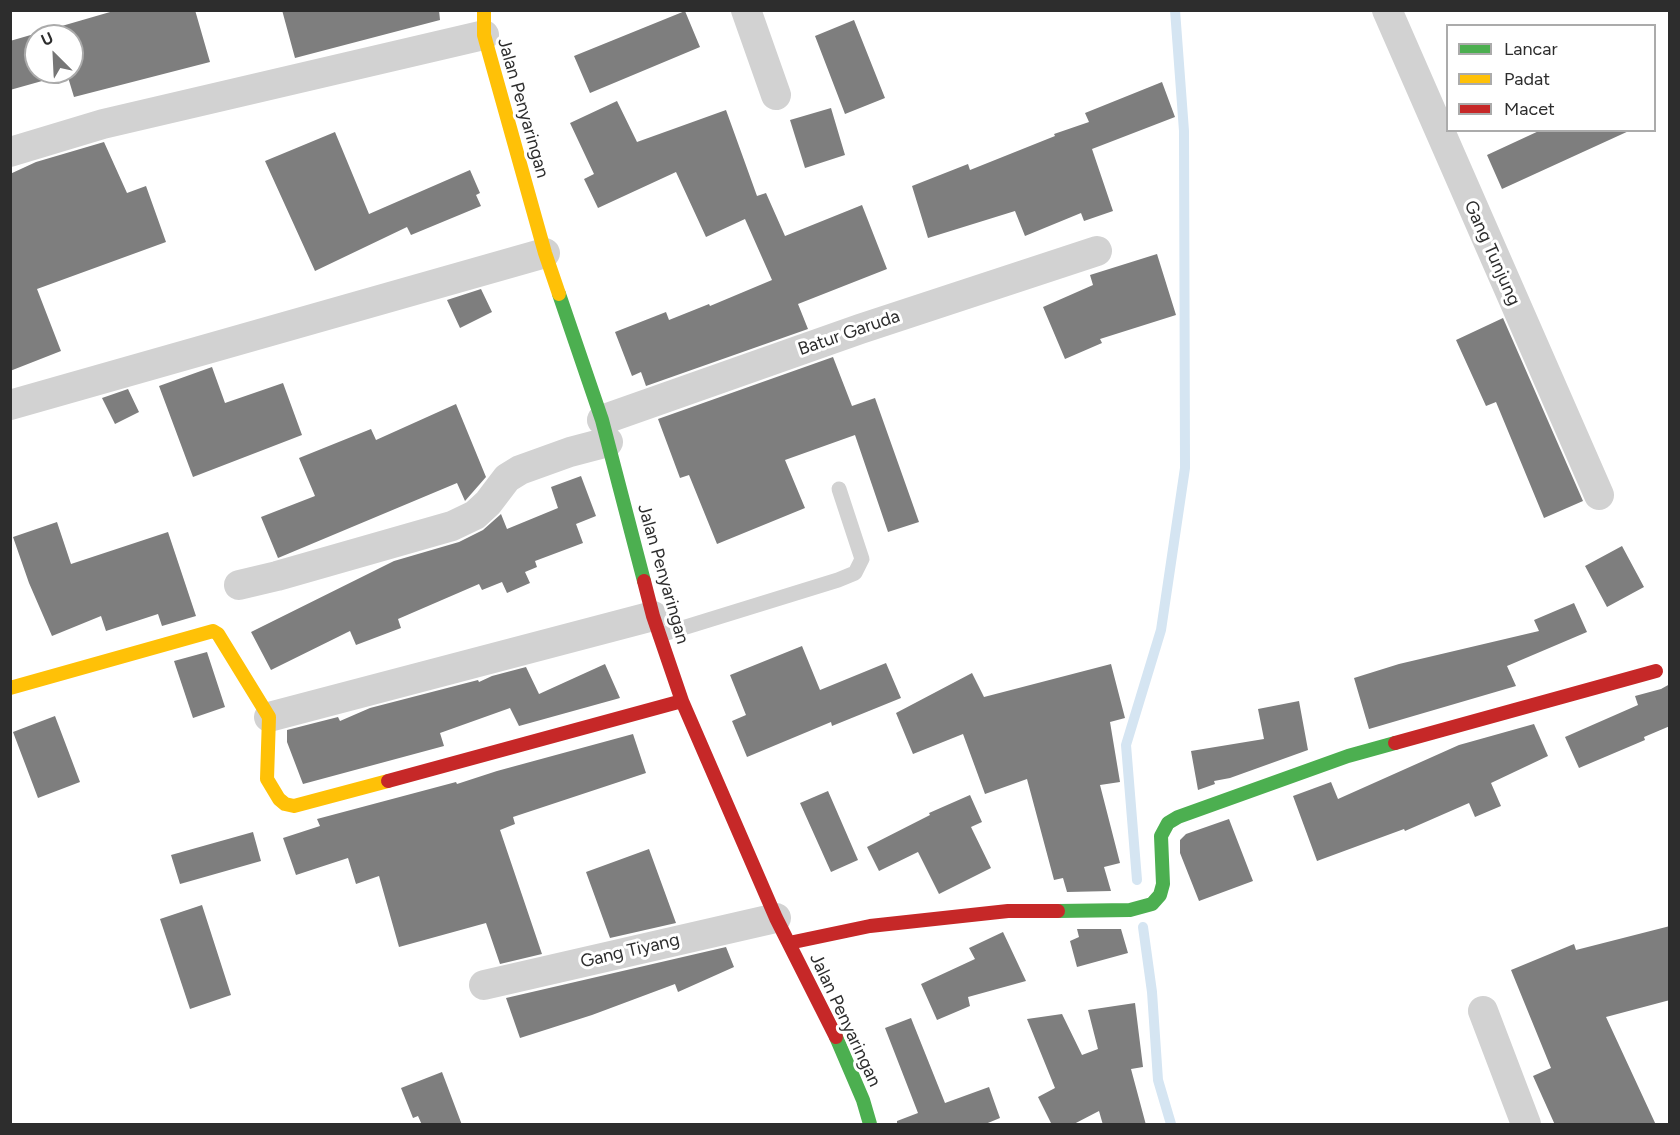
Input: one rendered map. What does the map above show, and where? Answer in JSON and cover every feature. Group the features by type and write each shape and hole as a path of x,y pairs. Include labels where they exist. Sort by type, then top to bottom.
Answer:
{"street":[{"path":"746,10 776,95"},
{"name":"Gang Tunjung","path":"1387,10 1599,495"},
{"path":"10,152 103,124 484,23"},
{"name":"Jalan Penyaringan","path":"484,23 545,253 605,431 656,625 682,701 783,930 831,1026 863,1100 870,1125"},
{"name":"Batur Garuda","path":"239,585 452,526 475,515 488,503 507,478 520,470 570,452 605,431 860,329 1097,251"},
{"path":"10,405 545,253"},
{"path":"269,717 656,625"},
{"path":"10,688 213,631 218,634 269,717 267,779 279,799 285,804 294,806 682,701"},
{"path":"783,930 870,926 997,912 1130,910 1152,904 1160,895 1163,884 1161,836 1168,824 1178,817 1348,756 1656,671"},
{"name":"Gang Tiyang","path":"484,984 783,930"},
{"path":"1483,1011 1526,1125"}],"lane":[{"path":"656,625 827,584 855,573 862,558 839,489"}],"building":[{"path":"117,10 195,10 210,62 74,97 70,84 84,84 84,24 69,24"},
{"path":"282,10 439,10 440,20 295,58"},
{"path":"685,11 700,47 590,93 574,56"},
{"path":"854,20 885,98 845,114 815,36"},
{"path":"24,37 24,84 31,84 10,90 10,41"},
{"path":"1162,82 1175,117 1092,149 1113,211 1084,221 1081,213 1025,236 1015,211 928,238 912,186 968,164 970,170 1055,136 1054,134 1089,122 1085,113"},
{"path":"617,101 637,142 726,110 757,196 766,193 785,236 862,205 887,269 798,304 808,329 646,386 641,372 632,376 615,332 666,312 669,320 772,280 745,219 706,237 676,172 598,208 584,179 594,174 570,123"},
{"path":"831,108 845,155 805,168 790,120"},
{"path":"335,132 369,214 470,170 480,193 476,195 481,206 411,235 407,227 315,271 265,161"},
{"path":"1537,132 1627,132 1502,189 1487,155"},
{"path":"104,142 127,193 146,186 166,242 37,289 61,351 10,371 10,174 36,162"},
{"path":"1157,254 1176,315 1100,339 1102,343 1065,359 1043,307 1093,285 1090,275"},
{"path":"481,289 492,312 460,328 447,300"},
{"path":"1503,318 1583,501 1544,518 1496,402 1486,406 1456,340"},
{"path":"833,357 852,406 875,398 919,522 888,532 855,435 785,460 805,508 717,544 689,475 680,478 658,419"},
{"path":"212,367 225,403 283,383 302,435 193,477 159,386"},
{"path":"128,389 139,412 115,424 102,398"},
{"path":"456,404 486,477 465,501 457,483 278,558 261,517 315,496 299,458 371,429 376,440"},
{"path":"581,476 596,516 576,524 583,543 535,561 537,567 525,572 530,583 507,593 502,582 482,590 479,584 398,619 401,628 356,645 350,631 271,670 251,632 394,561 459,542 483,530 501,514 507,529 558,508 551,487"},
{"path":"57,522 71,564 168,532 196,616 162,626 158,614 106,631 101,616 52,636 29,583 13,537"},
{"path":"1622,546 1644,587 1607,607 1585,566"},
{"path":"1574,603 1587,632 1507,666 1516,686 1369,729 1354,678 1399,664 1539,631 1534,620"},
{"path":"802,646 820,690 886,663 901,698 832,726 831,722 747,757 732,721 746,715 730,675"},
{"path":"207,652 225,707 193,718 174,661"},
{"path":"605,664 620,698 519,726 510,708 440,733 444,746 303,784 287,742 287,730 338,717 340,721 370,708 478,680 479,682 526,667 539,694"},
{"path":"1111,664 1125,718 1110,722 1120,782 1100,785 1120,863 1104,867 1111,891 1067,892 1063,878 1054,880 1027,779 985,794 963,734 913,754 896,713 972,673 984,697"},
{"path":"1670,684 1670,726 1644,737 1645,740 1579,768 1565,737 1638,705 1635,696 1661,689"},
{"path":"1299,701 1308,750 1230,778 1214,781 1215,784 1198,790 1191,751 1264,739 1258,709"},
{"path":"55,716 80,782 38,798 13,732"},
{"path":"1534,724 1548,756 1491,783 1501,806 1475,817 1469,803 1405,831 1404,829 1317,861 1293,796 1331,782 1338,799 1459,745"},
{"path":"633,734 646,773 513,817 515,824 500,830 542,954 500,964 486,923 399,947 379,876 356,884 348,858 296,875 283,838 320,826 317,819 456,782 457,784"},
{"path":"828,791 858,860 831,872 800,803"},
{"path":"970,795 982,822 971,827 991,868 939,894 918,852 879,871 867,847 930,815 929,813"},
{"path":"1229,819 1253,881 1199,901 1180,853 1180,840 1186,834"},
{"path":"253,832 261,861 180,884 171,855"},
{"path":"649,849 676,923 610,938 586,872"},
{"path":"202,905 231,995 190,1009 160,919"},
{"path":"1670,926 1670,1000 1606,1017 1656,1125 1555,1125 1533,1076 1551,1068 1511,970 1574,944 1576,950"},
{"path":"1077,929 1121,929 1128,953 1077,967 1070,941 1079,937"},
{"path":"1003,932 1026,981 968,997 970,1006 937,1020 921,984 975,959 969,948"},
{"path":"726,947 734,967 678,992 675,984 592,1015 520,1038 506,998"},
{"path":"1135,1003 1143,1067 1131,1069 1146,1125 1103,1125 1099,1111 1072,1125 1052,1125 1038,1097 1055,1088 1027,1019 1062,1014 1082,1055 1098,1049 1088,1010"},
{"path":"911,1018 945,1103 989,1087 1000,1118 983,1125 897,1125 897,1121 918,1113 885,1028"},
{"path":"442,1072 462,1125 422,1125 418,1116 413,1118 401,1088"}],"waterway":[{"path":"1137,880 1126,745 1161,630 1185,468 1184,131 1175,10"},
{"path":"1143,927 1152,992 1158,1080 1171,1124"}],"traffic: fast":[{"path":"559,294 602,420 644,581"},
{"path":"1058,911 1130,910 1152,904 1160,895 1163,884 1161,836 1168,823 1178,817 1348,756 1395,743"},
{"path":"836,1037 863,1100 870,1124"}],"traffic: slow":[{"path":"484,10 484,35 545,253 559,294"},
{"path":"10,688 213,631 218,634 269,717 267,779 279,799 285,804 294,806 388,781"}],"traffic: jam":[{"path":"644,581 653,616 682,701 776,918 836,1037"},
{"path":"1395,743 1656,671"},
{"path":"388,781 682,701"},
{"path":"789,943 870,926 1008,911 1058,911"}]}
